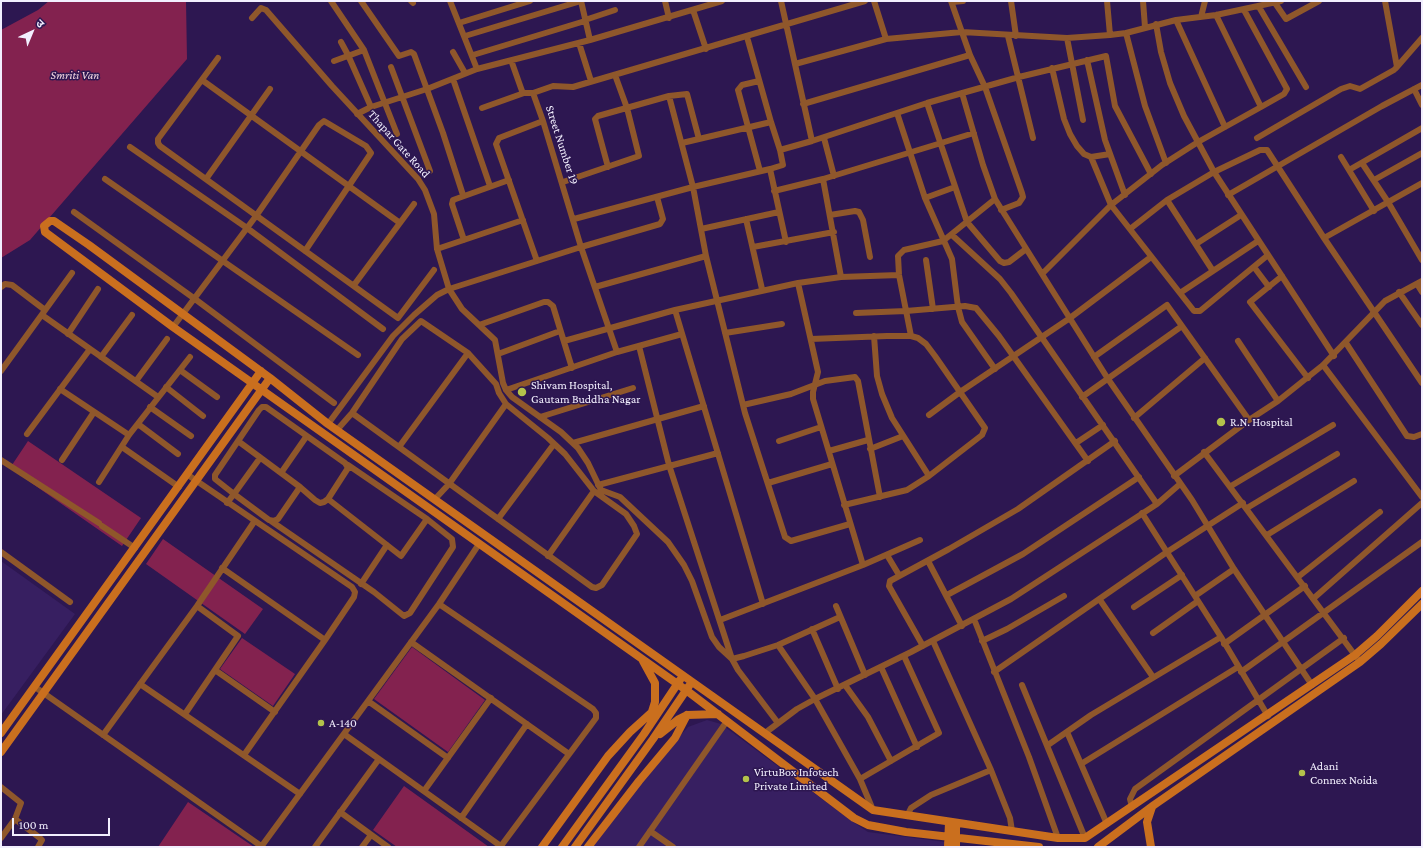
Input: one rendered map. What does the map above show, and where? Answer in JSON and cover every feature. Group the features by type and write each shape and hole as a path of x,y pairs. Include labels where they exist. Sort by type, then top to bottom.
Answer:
{"street":[{"path":"331,1 364,50 386,102 397,134"},
{"path":"361,1 399,56 410,52 414,54 463,195"},
{"path":"452,1 477,69"},
{"path":"459,23 530,1"},
{"path":"465,36 581,1 590,40"},
{"path":"665,1 669,18"},
{"name":"Thapar Gate Road","path":"506,390 503,383 495,340 462,309 449,289 437,249 434,214 426,190 418,179 357,114 371,107 427,89 477,69 590,40 669,18 722,1"},
{"path":"781,1 812,141"},
{"path":"533,93 553,86 568,88 706,49 866,1"},
{"path":"874,1 886,38"},
{"path":"963,1 951,2 970,54 985,87 1023,197 1020,203 1001,210"},
{"path":"1011,1 1016,36"},
{"path":"1107,1 1110,35"},
{"path":"1143,1 1145,27"},
{"path":"1201,17 1205,1"},
{"path":"795,64 886,38 962,32 1008,36 1067,38 1110,35 1126,33 1176,20 1216,15 1278,2 1286,19 1319,1"},
{"path":"1385,1 1396,67 1394,70"},
{"path":"1259,7 1306,87"},
{"path":"252,18 261,8 266,10 357,114"},
{"path":"473,55 615,10"},
{"path":"693,10 706,49"},
{"path":"1042,274 1112,205 1151,174 1198,142 1284,94 1287,89 1244,10"},
{"path":"1216,15 1260,107"},
{"path":"1176,20 1226,127"},
{"path":"1156,24 1161,52 1170,83 1184,116 1214,172 1334,356"},
{"path":"1126,33 1147,113 1166,163"},
{"path":"1008,36 1033,138"},
{"path":"574,219 693,187 783,166 780,150 747,37"},
{"path":"1067,38 1083,120"},
{"path":"1257,138 1341,89 1350,86 1360,88 1394,70 1422,38"},
{"path":"341,42 371,107"},
{"path":"579,43 591,81"},
{"path":"334,61 364,50"},
{"path":"453,52 465,73"},
{"path":"803,104 970,54"},
{"path":"780,150 824,138 927,103 1052,68 1106,56 1115,106 1151,174"},
{"path":"218,58 158,139 158,143 206,180 398,318 434,270"},
{"path":"511,60 524,93"},
{"path":"1087,60 1105,140 1125,195"},
{"path":"391,67 430,171"},
{"path":"1052,68 1070,134 1081,150 1091,157 1112,205 1151,257 1196,312 1268,255"},
{"path":"563,182 639,156 627,108 615,75"},
{"path":"452,78 490,186"},
{"path":"202,80 350,186 400,224"},
{"path":"759,81 742,85 738,90 760,171"},
{"path":"1228,195 1276,166 1422,85"},
{"path":"206,180 270,89"},
{"path":"1414,89 1422,105"},
{"name":"Street Number 19","path":"482,108 524,93 533,93 544,121 581,247 617,352"},
{"path":"608,167 595,119 598,116 685,93 687,94 699,139"},
{"path":"962,93 995,199 1001,210 1108,379 1180,484 1234,569 1312,685"},
{"path":"669,96 693,187 706,256 743,405 785,537 787,540 791,541 850,524"},
{"path":"927,103 942,143 967,222 1000,261 1004,263 1009,262 1026,249"},
{"path":"896,113 925,198 952,259 958,307 962,322 995,369"},
{"path":"173,327 256,216 319,125 324,121 366,146 370,150 370,157 305,251"},
{"path":"537,261 496,144 499,138 544,121"},
{"path":"682,143 771,122"},
{"path":"1349,170 1422,128"},
{"path":"774,191 834,176 974,133"},
{"path":"824,138 834,176"},
{"path":"130,147 247,228 383,329"},
{"path":"1130,229 1167,200 1214,172 1264,148 1267,150 1276,166 1422,383"},
{"path":"1374,180 1422,153"},
{"path":"1091,157 1110,154"},
{"path":"1340,157 1374,211"},
{"path":"1362,163 1388,202 1422,260"},
{"path":"770,169 786,242"},
{"path":"105,179 358,355"},
{"path":"823,179 834,232 841,277"},
{"path":"464,240 452,204 453,200 463,195 508,180"},
{"path":"1324,238 1422,183"},
{"path":"925,198 955,187"},
{"path":"328,424 393,336 419,310 437,295 449,289 581,247 660,224 663,219 657,197"},
{"path":"911,336 899,275 898,256 900,253 943,241 995,199"},
{"path":"1167,200 1213,271"},
{"path":"354,286 414,204"},
{"path":"830,215 855,211 859,212 863,220 870,257"},
{"path":"74,212 195,299 334,403"},
{"path":"701,229 779,212"},
{"path":"1196,244 1241,215"},
{"path":"746,219 762,289"},
{"path":"437,249 523,220"},
{"path":"1039,847 977,843 952,836 868,825 854,818 678,684 173,327 45,232 44,226 50,221 58,224 270,378 328,424 873,810 1058,838 1085,838 1312,685 1358,659 1422,591"},
{"path":"753,247 834,232"},
{"path":"952,234 1000,279 1011,292 1157,504"},
{"path":"1180,293 1258,241"},
{"path":"595,287 706,256"},
{"path":"929,415 960,392 1070,318 1151,257"},
{"path":"926,260 933,309"},
{"path":"1254,266 1269,287"},
{"path":"1,371 72,273"},
{"path":"564,341 675,310 718,301 762,289 841,277 899,275"},
{"path":"1282,276 1250,302 1308,378"},
{"path":"798,283 818,372 813,399 863,565"},
{"path":"1174,476 1204,452 1249,420 1278,402 1308,378 1334,356 1374,311 1386,300 1419,283 1422,292"},
{"path":"1,287 5,284 12,285 68,334 158,397"},
{"path":"68,334 98,289"},
{"path":"1399,292 1422,325"},
{"path":"479,326 548,302 552,306 572,368"},
{"path":"1094,357 1167,305 1249,420"},
{"path":"856,313 958,307 976,308 1013,356 1088,461"},
{"path":"675,310 763,604"},
{"path":"101,357 132,315"},
{"path":"337,430 352,413 402,339 421,321 468,353 496,384 499,393 506,404 565,454 594,491 626,514 634,526 637,534 602,585 596,588 592,587 352,413"},
{"path":"725,333 782,324"},
{"path":"1082,397 1182,326"},
{"path":"498,354 560,331"},
{"path":"682,334 617,352 506,390 512,397 540,417 578,448 588,463 601,490 605,493 620,497 668,542 684,565 692,581 712,637 732,659"},
{"path":"874,336 878,376 882,394 892,418 929,476"},
{"path":"811,339 911,336 926,344 983,425 985,432 929,476 907,490 844,505"},
{"path":"136,382 166,339"},
{"path":"1238,340 1278,402"},
{"path":"1346,343 1407,436 1414,437 1422,434"},
{"path":"639,346 670,465 732,659 738,670 778,723"},
{"path":"27,434 90,349"},
{"path":"399,447 468,353"},
{"path":"99,482 129,435 190,357"},
{"path":"1134,418 1205,358"},
{"path":"1323,365 1422,497"},
{"path":"180,370 217,397"},
{"path":"1,733 188,475 260,372"},
{"path":"743,405 790,394 816,384 855,377 858,380 868,440 880,497"},
{"path":"1,752 197,482 270,378"},
{"path":"166,387 203,416"},
{"path":"540,417 633,388"},
{"path":"60,389 129,435"},
{"path":"435,500 449,484 506,404"},
{"path":"573,443 704,406"},
{"path":"262,407 266,407 306,437 427,519 452,539 453,546 410,613 404,616 215,479 215,475 262,407"},
{"path":"150,408 191,436"},
{"path":"62,460 94,412"},
{"path":"138,424 178,454"},
{"path":"1076,443 1103,425"},
{"path":"1231,486 1334,425"},
{"path":"779,441 821,427"},
{"path":"870,449 903,436"},
{"path":"280,473 306,437"},
{"path":"829,451 868,440"},
{"path":"238,441 320,503 328,499 348,468 348,465"},
{"path":"923,646 889,586 890,581 1018,509 1115,441"},
{"path":"498,519 554,444"},
{"path":"122,447 179,487"},
{"path":"598,485 718,452"},
{"path":"1204,452 1325,612 1358,659"},
{"path":"1247,508 1336,454"},
{"path":"227,503 260,458"},
{"path":"1,460 135,548"},
{"path":"768,483 832,464"},
{"path":"188,475 254,522 352,587 355,592 354,597 325,640 244,755"},
{"path":"947,596 1029,550 1139,477"},
{"path":"1267,535 1354,481"},
{"path":"765,733 815,699 904,656 1011,599 1157,504 1180,484"},
{"path":"271,521 278,519 300,487"},
{"path":"548,556 594,491"},
{"path":"328,499 401,556 427,519"},
{"path":"994,672 1100,600 1167,552 1243,503"},
{"path":"1314,598 1422,503"},
{"path":"1298,578 1380,512"},
{"path":"1142,513 1182,575 1268,716"},
{"path":"103,735 197,606 254,522"},
{"path":"466,534 472,526"},
{"path":"720,620 863,565 920,540"},
{"path":"1081,764 1284,642 1422,542"},
{"path":"35,687 261,847 439,604 479,544"},
{"path":"361,584 387,545"},
{"path":"1,552 70,602"},
{"path":"887,555 900,575"},
{"path":"928,561 962,626"},
{"path":"222,568 325,640"},
{"path":"1153,632 1234,569"},
{"path":"1134,607 1182,575"},
{"path":"1224,644 1305,586"},
{"path":"982,641 1007,629 1064,596"},
{"path":"1100,600 1153,677"},
{"path":"344,734 502,847 596,718 596,713 593,709 439,604"},
{"path":"1100,847 1154,805 1381,644 1422,604"},
{"path":"185,714 238,636 197,606"},
{"path":"836,606 865,675"},
{"path":"732,659 778,645 840,617"},
{"path":"974,619 1029,757 1058,838"},
{"path":"812,629 838,689"},
{"path":"1048,745 1153,677 1220,637"},
{"path":"1132,807 1130,799 1131,794 1135,789 1344,638"},
{"path":"933,641 991,770 1010,818 1012,831"},
{"path":"411,642 569,754"},
{"path":"778,645 815,699 860,779 873,810"},
{"path":"860,779 939,733 904,656"},
{"path":"641,658 655,683 655,702 644,734"},
{"path":"881,667 917,746"},
{"path":"215,670 275,712"},
{"path":"562,847 644,734 683,676"},
{"path":"575,847 692,682"},
{"path":"140,684 300,794"},
{"path":"1022,684 1085,838"},
{"path":"845,685 878,734 891,761"},
{"path":"424,791 491,698"},
{"path":"368,701 448,758"},
{"path":"542,847 608,756 630,732 651,713"},
{"path":"653,739 679,719 687,715 718,714"},
{"path":"588,847 638,781 675,738 687,715"},
{"path":"639,847 727,721"},
{"path":"461,818 527,724"},
{"path":"1067,732 1107,824"},
{"path":"315,847 379,759"},
{"path":"907,816 911,808 931,795 991,770"},
{"path":"1,787 21,803 21,807 15,819 1,838"},
{"path":"1151,847 1147,822 1150,810 1154,805"},
{"path":"340,812 388,847"},
{"path":"15,819 42,840 38,847"},
{"path":"948,847 952,836 952,823"},
{"path":"650,831 673,847"},
{"path":"362,847 371,835"},
{"path":"952,836 956,847"}],"shaded area":[{"path":"1,561 75,614 1,715"},
{"path":"707,720 721,724 868,832 945,842 945,847 588,847 611,815 688,727"}],"green space":[{"name":"Smriti Van","path":"49,1 186,1 187,59 30,240 1,258 1,30 38,10"},
{"path":"28,441 141,518 122,546 10,468"},
{"path":"163,539 263,609 245,634 146,564"},
{"path":"242,638 295,674 273,706 220,669"},
{"path":"412,647 485,700 448,752 374,699"},
{"path":"404,786 489,847 397,847 373,830"},
{"path":"188,802 254,847 158,847"}],"place":[{"name":"Shivam Hospital, Gautam Buddha Nagar","path":"522,392"},
{"name":"R.N. Hospital","path":"1221,422"},
{"name":"A-140","path":"321,723"},
{"name":"Adani Connex Noida","path":"1302,773"},
{"name":"VirtuBox Infotech Private Limited","path":"746,779"}]}
